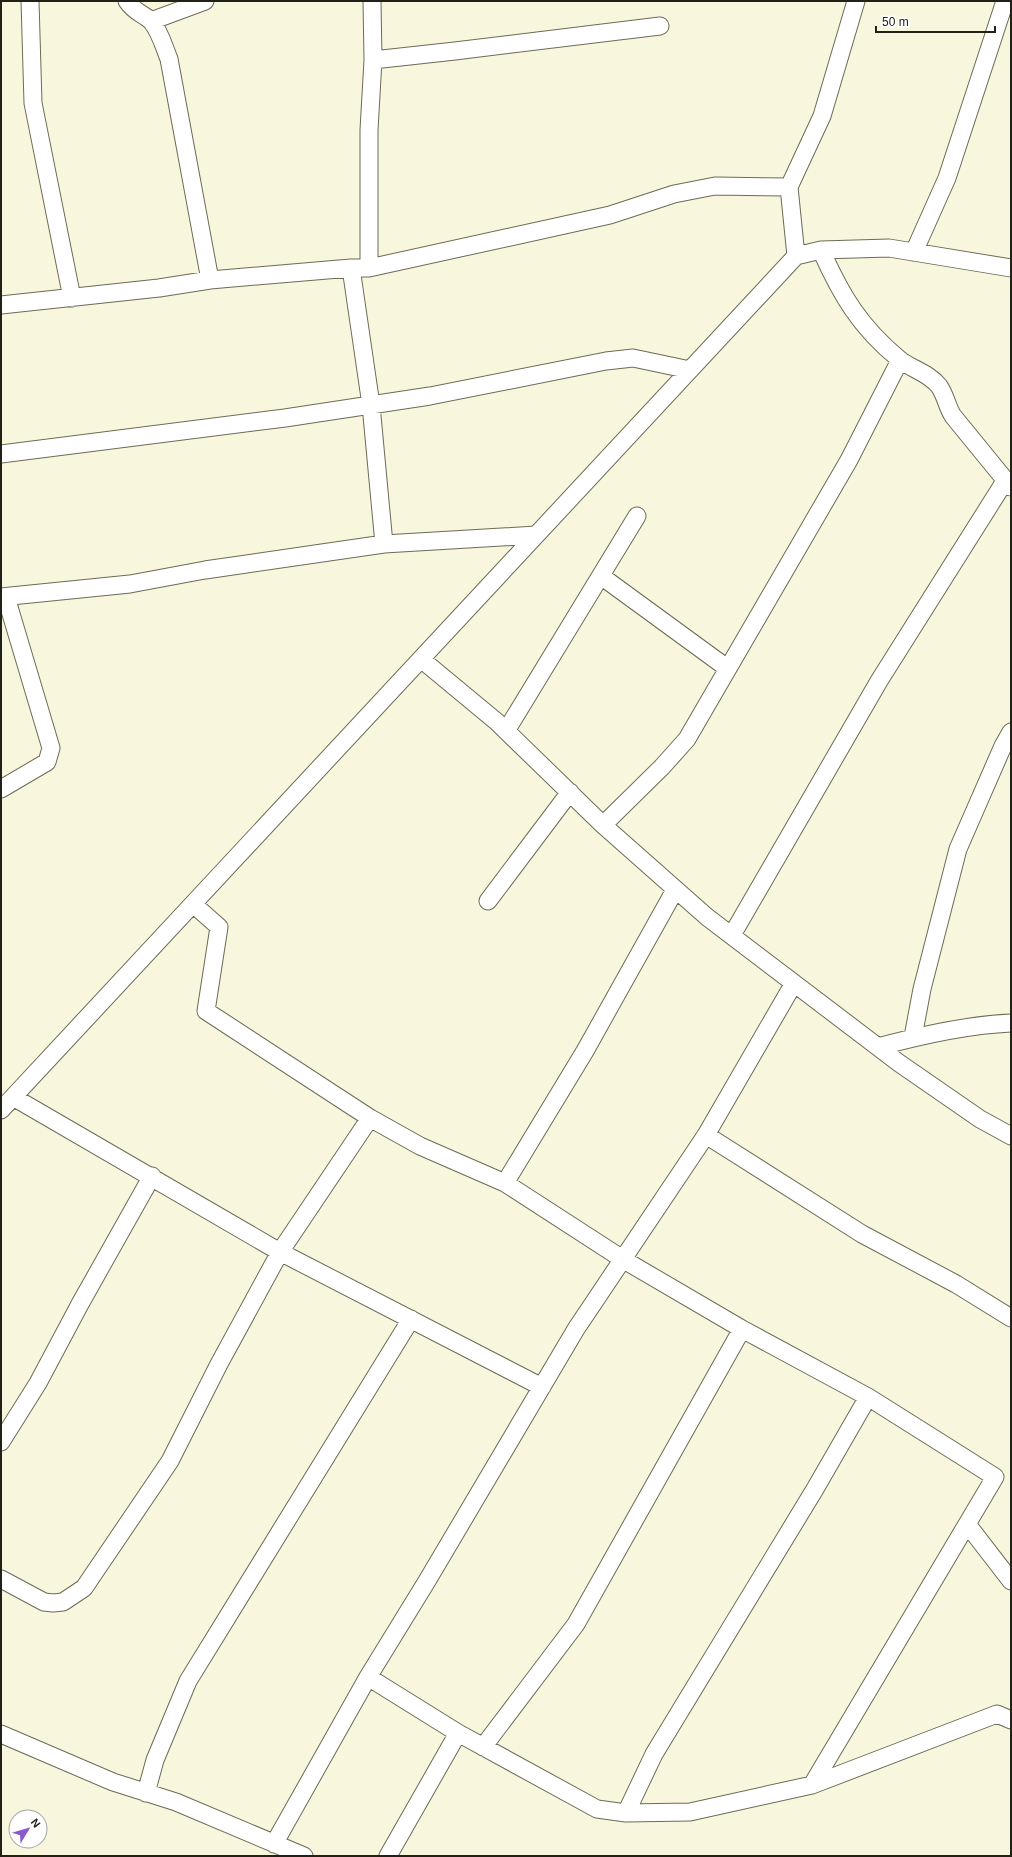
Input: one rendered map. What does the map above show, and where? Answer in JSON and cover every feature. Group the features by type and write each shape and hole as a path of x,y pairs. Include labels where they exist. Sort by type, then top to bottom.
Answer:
{"street":[{"path":"30,1 33,103 72,298"},
{"path":"128,1 132,8 151,21 160,37 168,59 210,280"},
{"path":"151,21 205,1"},
{"path":"369,268 369,130 373,60 372,1"},
{"path":"796,256 789,187 822,116 856,1"},
{"path":"914,252 947,178 1005,1"},
{"path":"373,60 660,26"},
{"path":"1,305 159,288 210,280 351,268 369,268 610,215 674,194 715,186 789,187"},
{"path":"1,1110 796,256 821,250 889,248 1011,268"},
{"path":"732,935 879,681 1008,484 954,416 938,385 900,360 868,329 847,303 821,250"},
{"path":"351,268 371,405 384,544"},
{"path":"1,454 160,434 430,396 606,361 633,358 690,370"},
{"path":"603,825 662,767 687,739 849,460 900,360"},
{"path":"506,731 637,516"},
{"path":"1,789 47,762 51,748 4,597 130,584 205,570 384,544 536,535"},
{"path":"601,576 727,668"},
{"path":"420,659 506,731 603,825 675,890 878,1047 980,1119 1011,1136"},
{"path":"913,1037 922,989 958,849 1003,746 1011,732"},
{"path":"488,901 570,792"},
{"path":"505,1183 586,1050 675,890"},
{"path":"193,904 220,927 206,1011 370,1118 420,1146 505,1183 624,1260 742,1329 868,1396 995,1477 812,1785"},
{"path":"274,1844 368,1677 576,1328 624,1260 706,1135 794,983"},
{"path":"878,1047 913,1037 977,1025 1011,1023"},
{"path":"14,1097 152,1176 280,1252 542,1387"},
{"path":"1,1579 44,1602 53,1603 64,1602 84,1588 170,1461 219,1364 280,1252 370,1118"},
{"path":"706,1135 862,1234 956,1284 1011,1318"},
{"path":"1,1442 38,1383 80,1304 152,1176"},
{"path":"146,1793 155,1760 188,1681 411,1319"},
{"path":"483,1747 576,1624 742,1329"},
{"path":"626,1813 654,1754 815,1489 868,1396"},
{"path":"967,1524 1011,1581"},
{"path":"368,1677 458,1733 597,1808 626,1813 690,1812 812,1785 997,1714 1011,1720"},
{"path":"388,1856 458,1733"},
{"path":"1,1734 113,1782 176,1802 304,1856"}]}
